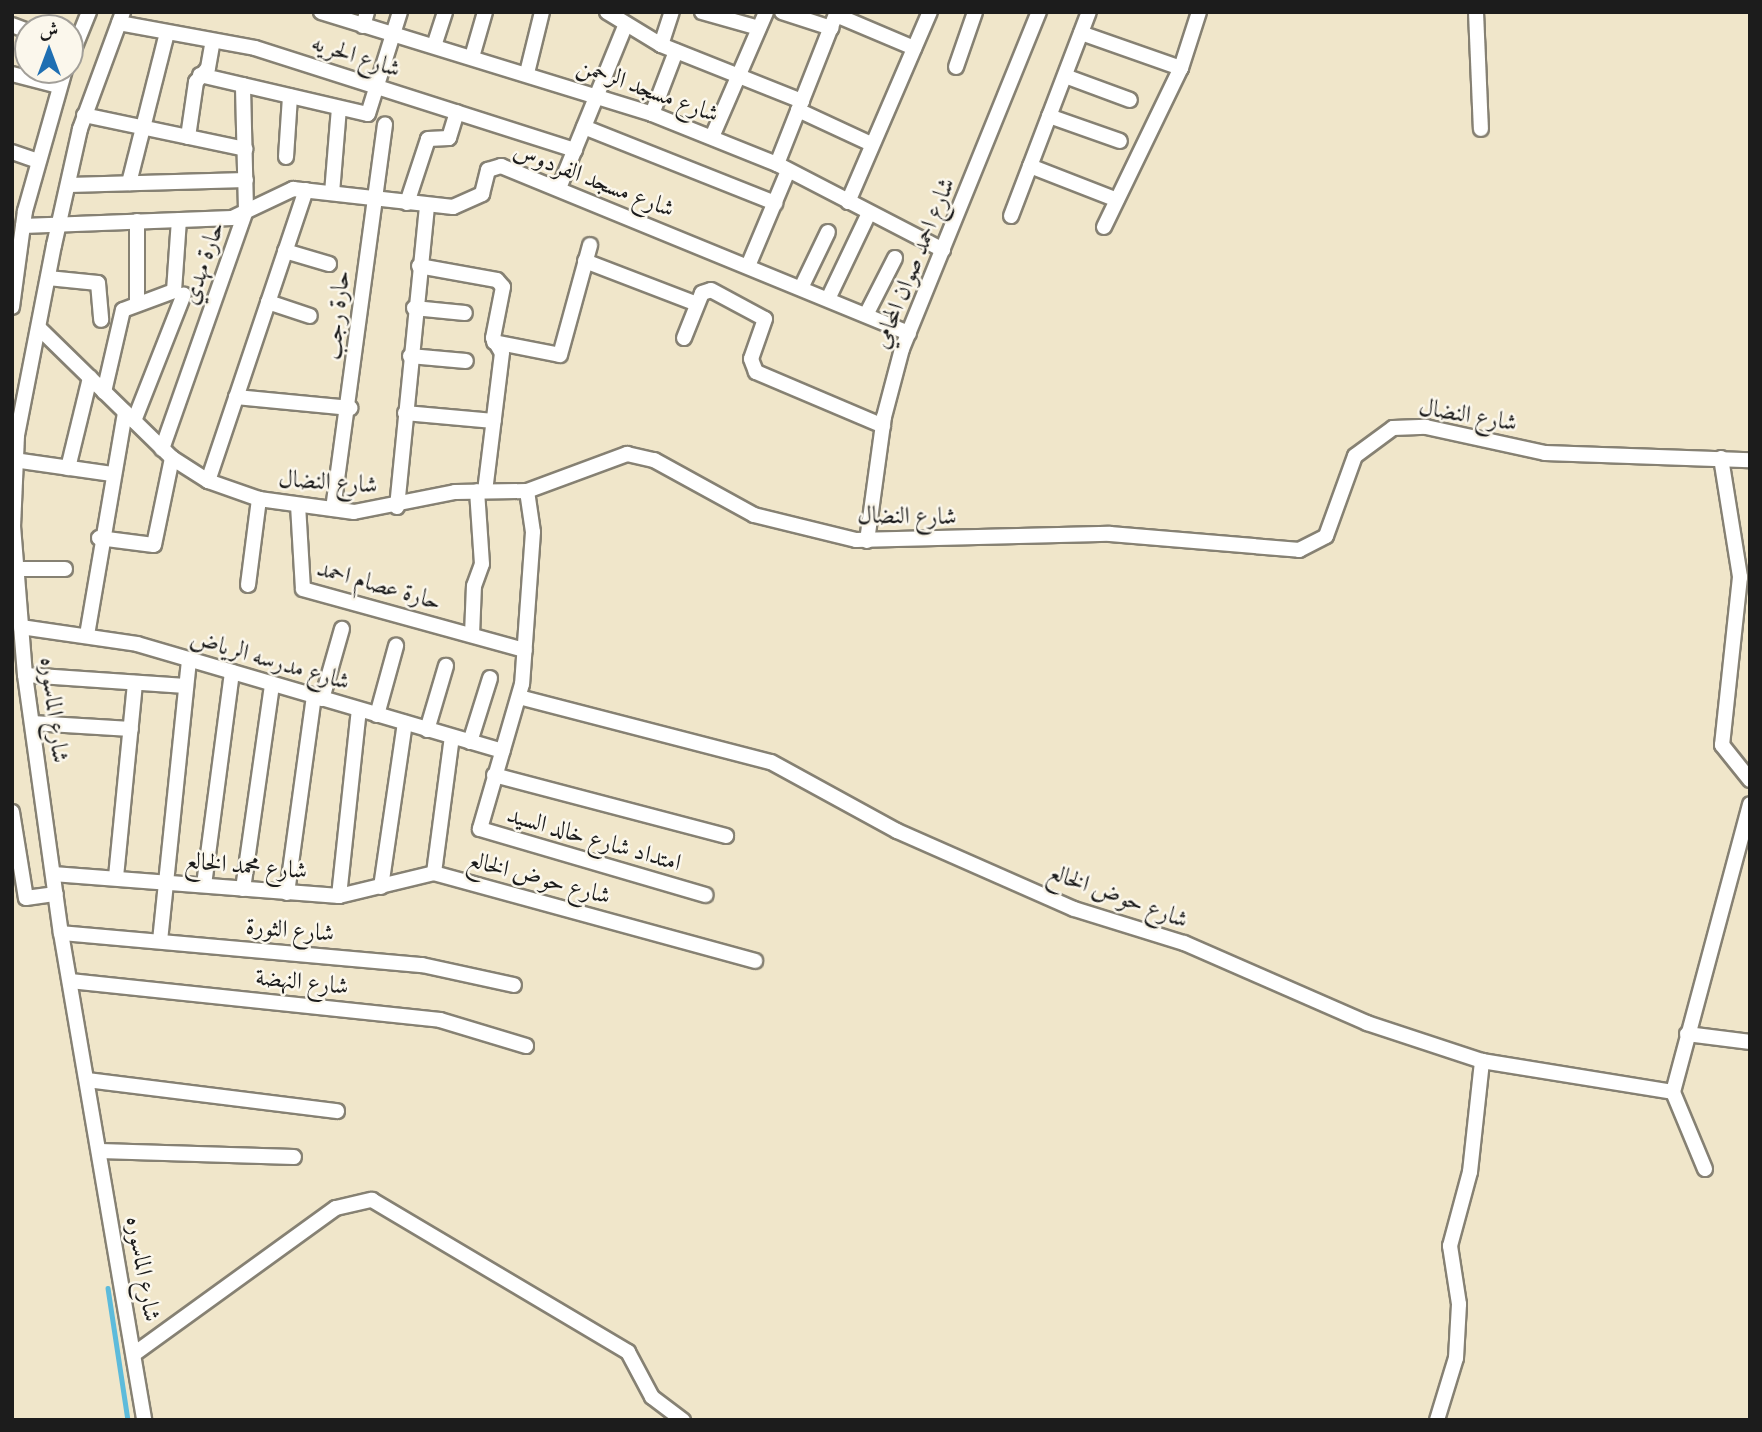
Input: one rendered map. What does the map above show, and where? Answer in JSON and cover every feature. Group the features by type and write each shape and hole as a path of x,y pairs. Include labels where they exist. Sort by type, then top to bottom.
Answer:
{"street":[{"name":"شارع مسجد الرحمن","path":"322,12 365,19 393,34 598,93 782,167 943,250"},
{"path":"200,75 370,113 400,12"},
{"path":"434,46 445,12"},
{"path":"472,57 485,12"},
{"path":"527,73 542,12"},
{"path":"607,12 661,45 738,76 866,142"},
{"path":"661,45 672,12"},
{"path":"702,12 759,28"},
{"path":"712,137 766,12"},
{"path":"782,12 834,18 856,17 914,48"},
{"path":"848,202 930,12"},
{"path":"956,67 975,12"},
{"name":"شارع احمد صوان المحامي","path":"867,541 883,426 909,333 1039,12"},
{"path":"1011,216 1089,12"},
{"path":"1104,228 1181,68 1199,12"},
{"path":"1476,12 1481,129"},
{"name":"شارع الحريه","path":"121,18 167,33 255,48 575,150"},
{"name":"شارع الماسوره","path":"121,18 84,115 48,278 14,460 14,569 25,675 61,933 144,1420"},
{"path":"748,266 775,203 782,167 800,106 834,18"},
{"path":"559,188 598,93 623,20"},
{"path":"129,183 167,33"},
{"path":"1082,33 1181,68"},
{"path":"188,137 200,75 208,68 213,41"},
{"path":"652,114 676,51"},
{"path":"12,74 58,86 38,161 19,210 23,226 12,307"},
{"path":"1065,76 1130,100"},
{"name":"حارة مهدي","path":"100,538 154,545 167,453 246,210 243,85"},
{"path":"286,157 290,96"},
{"path":"332,193 339,108"},
{"path":"407,203 427,142 449,138 457,112"},
{"path":"84,115 245,149"},
{"path":"1049,116 1119,141"},
{"name":"حارة رجب","path":"333,509 350,408 373,198 385,125"},
{"path":"584,127 775,203"},
{"path":"12,152 38,161"},
{"path":"1030,166 1117,200"},
{"name":"شارع مسجد الفردوس","path":"23,226 232,218 275,193 306,190 427,205 468,202 482,194 494,167 559,188 909,333"},
{"path":"69,185 246,180"},
{"path":"208,481 306,190"},
{"path":"397,507 414,308 427,205"},
{"path":"828,299 869,213"},
{"path":"104,392 122,312 136,303 174,291 179,220"},
{"path":"136,303 137,221"},
{"path":"801,288 828,232"},
{"path":"494,342 560,355 590,245"},
{"path":"285,251 329,264"},
{"path":"866,315 895,258"},
{"path":"585,261 697,304"},
{"path":"419,266 499,282 494,342 502,352 494,421 481,491 482,564 474,586 471,635"},
{"path":"48,278 98,283 101,320"},
{"path":"684,338 697,304 711,290 761,316 766,324 751,359 753,369 883,426"},
{"path":"87,635 112,474 129,417 184,293"},
{"path":"268,302 310,316"},
{"path":"414,308 465,313"},
{"name":"شارع النضال","path":"39,328 167,453 208,481 259,499 333,509 397,507 481,491 527,491 613,456 641,455 754,515 867,541 1110,534 1309,548 1326,537 1349,470 1365,444 1410,425 1545,453 1750,460"},
{"path":"410,356 466,361"},
{"path":"68,468 90,378"},
{"path":"236,397 350,408"},
{"path":"405,413 494,421"},
{"path":"1721,458 1740,578 1722,744 1750,780"},
{"path":"14,460 112,474"},
{"name":"امتداد شارع خالد السيد","path":"527,491 533,533 519,697 495,775 482,830 706,895"},
{"path":"248,585 259,499"},
{"name":"حارة عصام احمد","path":"298,505 303,589 525,650"},
{"path":"14,569 65,569"},
{"name":"شارع مدرسه الرياض","path":"21,627 87,635 189,660 503,751"},
{"path":"287,893 318,698 342,629"},
{"path":"377,715 396,646"},
{"path":"160,941 189,660"},
{"path":"427,730 446,666"},
{"path":"204,885 232,672"},
{"path":"25,675 186,687"},
{"path":"470,742 490,678"},
{"path":"116,877 135,683"},
{"path":"243,889 272,684"},
{"name":"شارع حوض الخالع","path":"519,697 771,762 897,831 1074,909 1174,940 1294,994 1482,1061 1673,1092"},
{"path":"339,896 359,710"},
{"path":"32,723 131,729"},
{"path":"381,887 405,723"},
{"path":"434,873 452,737"},
{"path":"495,775 726,835"},
{"path":"1705,1169 1673,1092 1750,804"},
{"path":"12,812 26,898 56,894"},
{"name":"شارع حوض الخالع","path":"434,873 755,961"},
{"name":"شارع محمد الخالع","path":"53,874 339,896 434,873"},
{"name":"شارع الثورة","path":"61,933 433,966 514,985"},
{"name":"شارع النهضة","path":"70,981 440,1020 526,1046"},
{"path":"1687,1034 1750,1042"},
{"path":"1437,1420 1456,1358 1458,1304 1449,1255 1470,1172 1482,1061"},
{"path":"87,1080 337,1111"},
{"path":"100,1152 294,1157"},
{"path":"134,1354 335,1208 372,1200 628,1352 652,1397 683,1420"}],"waterway":[{"path":"108,1288 128,1420"}]}
